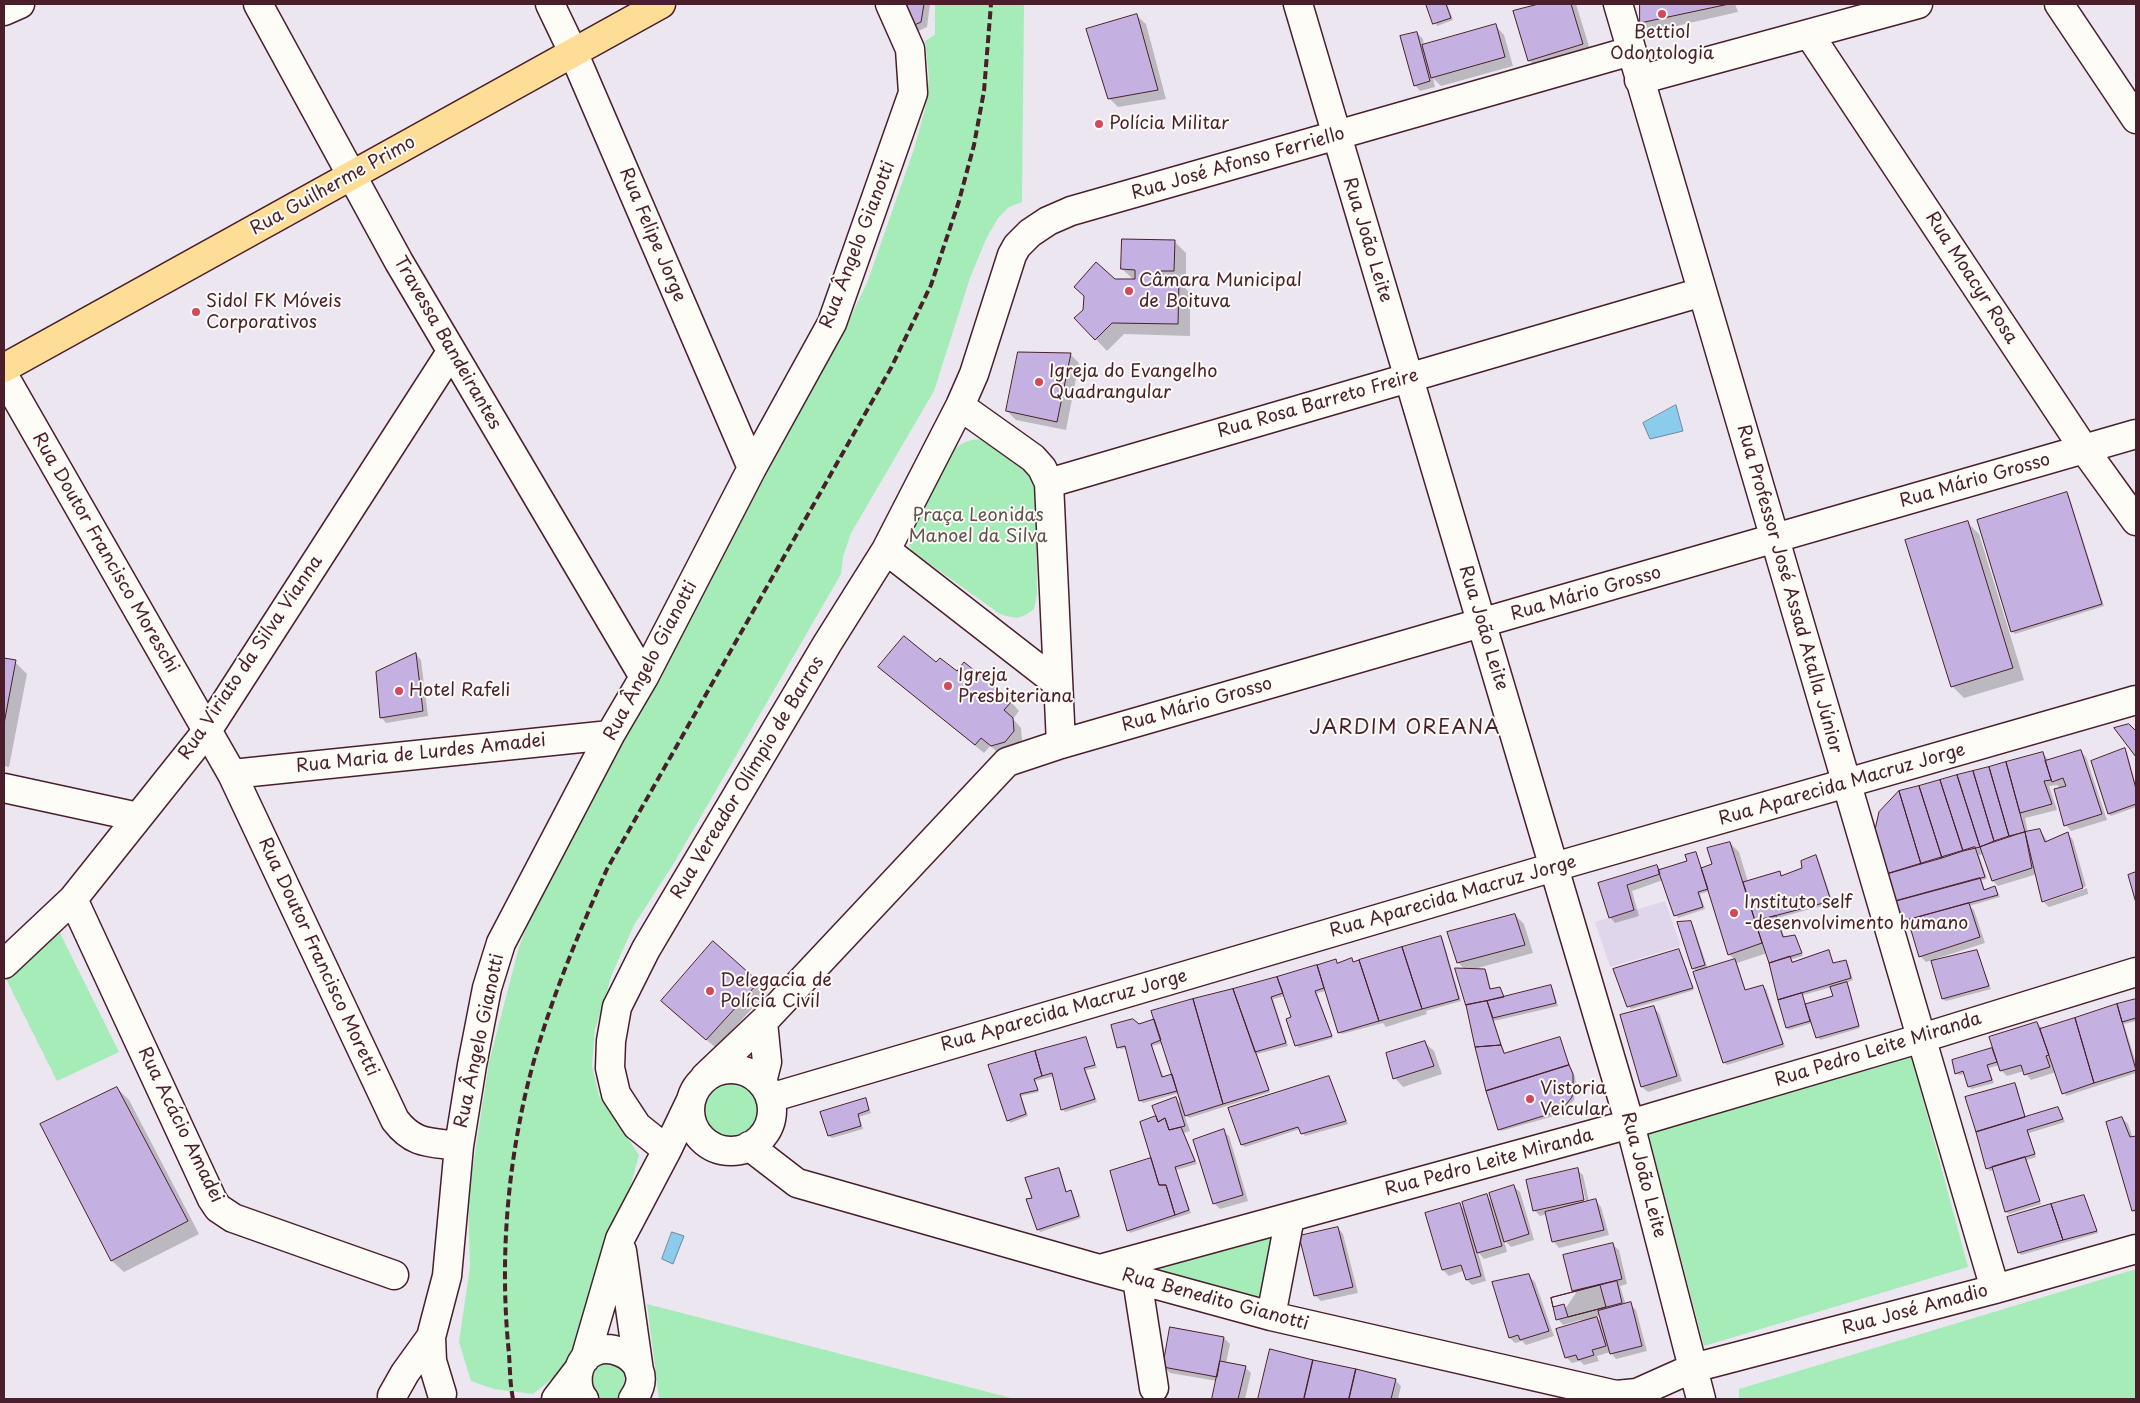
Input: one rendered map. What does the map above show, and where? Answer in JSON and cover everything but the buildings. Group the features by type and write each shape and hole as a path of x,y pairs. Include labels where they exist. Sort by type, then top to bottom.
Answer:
{"main road":[{"name":"Rua Guilherme Primo","path":"4,368 661,4"}],"street":[{"path":"4,11 20,4"},
{"name":"Travessa Bandeirantes","path":"258,4 451,352 644,677"},
{"name":"Rua Felipe Jorge","path":"550,4 574,52 752,468"},
{"name":"Rua Ângelo Gianotti","path":"445,1397 432,1361 431,1337 447,1276 459,1146 472,1065 487,988 500,943 610,735 644,677 752,468 832,323 910,105 914,78 910,49 890,4"},
{"name":"Rua João Leite","path":"1298,4 1630,1124 1702,1399"},
{"name":"Rua Professor José Assad Atalla Júnior","path":"1618,4 1995,1289"},
{"path":"1640,80 1918,4"},
{"path":"2059,4 2136,119"},
{"name":"Rua Moacyr Rosa","path":"1809,34 2084,449 2136,521"},
{"name":"Rua José Afonso Ferriello","path":"960,406 974,374 1008,263 1017,246 1030,233 1048,221 1071,212 1631,51"},
{"name":"Rua Rosa Barreto Freire","path":"1049,483 1702,292"},
{"name":"Rua Viriato da Silva Vianna","path":"4,964 73,899 207,731 451,352"},
{"name":"Rua Doutor Francisco Moreschi","path":"4,376 207,731"},
{"path":"960,406 1033,458 1042,468 1049,483 1061,744"},
{"name":"Rua Vereador Olímpio de Barros","path":"668,1150 637,1126 616,1094 610,1068 611,1041 617,1007 651,940 886,550 960,406"},
{"name":"Rua Mário Grosso","path":"763,1022 1007,762 1061,744 2136,434"},
{"path":"886,550 1057,683"},
{"name":"Rua Aparecida Macruz Jorge","path":"766,1090 1847,784 2136,700"},
{"name":"Rua Doutor Francisco Moretti","path":"207,731 232,774 395,1120 405,1132 417,1140 459,1146"},
{"name":"Rua Maria de Lurdes Amadei","path":"232,774 610,735"},
{"path":"4,788 138,817"},
{"name":"Rua Acácio Amadei","path":"73,899 212,1199 218,1208 233,1218 394,1275"},
{"name":"Rua Pedro Leite Miranda","path":"1099,1269 1630,1124 1922,1038 2136,972"},
{"path":"584,1399 578,1387 582,1364 620,1239 668,1150 698,1088 763,1022"},
{"path":"763,1022 767,1062 766,1090 772,1117 767,1129 760,1139 750,1146 736,1150 724,1150 711,1146 701,1138 693,1126 690,1113 698,1088 717,1071 741,1070 752,1074 766,1090"},
{"path":"668,1150 711,1146"},
{"name":"Rua Benedito Gianotti","path":"750,1146 797,1183 1137,1280 1271,1316 1616,1395 1637,1393 1693,1368"},
{"path":"1271,1316 1290,1217"},
{"path":"620,1239 639,1388"},
{"name":"Rua José Amadio","path":"1693,1368 1995,1289 2136,1249"},
{"path":"1137,1280 1154,1388"},
{"name":"Rua Ângelo Gianotti","path":"390,1398 431,1337"},
{"path":"556,1399 593,1352 602,1349 621,1350 635,1363 639,1388"},
{"path":"390,1398 404,1390 417,1388 430,1390 445,1397"}],"shaded area":[{"path":"1665,901 1681,946 1610,967 1595,922"}],"green space":[{"path":"935,4 1024,4 1022,202 1009,207 998,218 986,239 970,278 934,391 851,533 843,557 841,574 674,863 634,925 612,974 595,1030 592,1066 599,1096 639,1155 622,1216 567,1367 533,1394 494,1389 471,1381 459,1342 470,1267 468,1198 489,1062 519,947 535,905 563,849 841,337 867,283 914,149 925,109 929,78 925,41 935,35"},
{"name":"Praça Leonidas Manoel da Silva","path":"982,439 1009,452 1016,458 1028,474 1036,492 1037,595 1034,609 1018,618 1000,614 913,552 909,545 909,536 952,452 965,442"},
{"path":"57,927 119,1052 57,1081 5,977"},
{"path":"1911,1055 1968,1267 1704,1346 1648,1133"},
{"path":"722,1079 734,1079 750,1088 757,1098 759,1110 757,1122 750,1132 734,1141 722,1141 711,1136 702,1127 697,1116 697,1104 702,1093 711,1084"},
{"path":"1278,1229 1264,1303 1134,1268"},
{"path":"2136,1269 2136,1399 1739,1399 1739,1389"},
{"path":"647,1304 1015,1399 659,1399"},
{"path":"609,1363 622,1369 628,1382 622,1395 609,1401 596,1395 590,1382 596,1369"}],"water":[{"path":"1676,405 1683,431 1650,439 1643,423"},
{"path":"672,1232 684,1236 673,1264 662,1259"}],"railway":[{"path":"513,1399 505,1295 508,1207 520,1120 535,1056 545,1024 568,960 607,869 891,368 931,285 959,201 974,145 984,91 991,4"}],"place":[{"name":"Bettiol Odontologia","path":"1662,14"},
{"name":"Polícia Militar","path":"1099,124"},
{"name":"Câmara Municipal de Boituva","path":"1129,291"},
{"name":"Sidol FK Móveis Corporativos","path":"196,312"},
{"name":"Igreja do Evangelho Quadrangular","path":"1039,382"},
{"name":"Igreja Presbiteriana","path":"948,686"},
{"name":"Hotel Rafeli","path":"399,691"},
{"name":"Instituto self -desenvolvimento humano","path":"1734,913"},
{"name":"Delegacia de Polícia Civil","path":"710,991"},
{"name":"Vistoria Veicular","path":"1530,1099"}],"district":[{"name":"JARDIM OREANA","path":"1405,728"}]}
